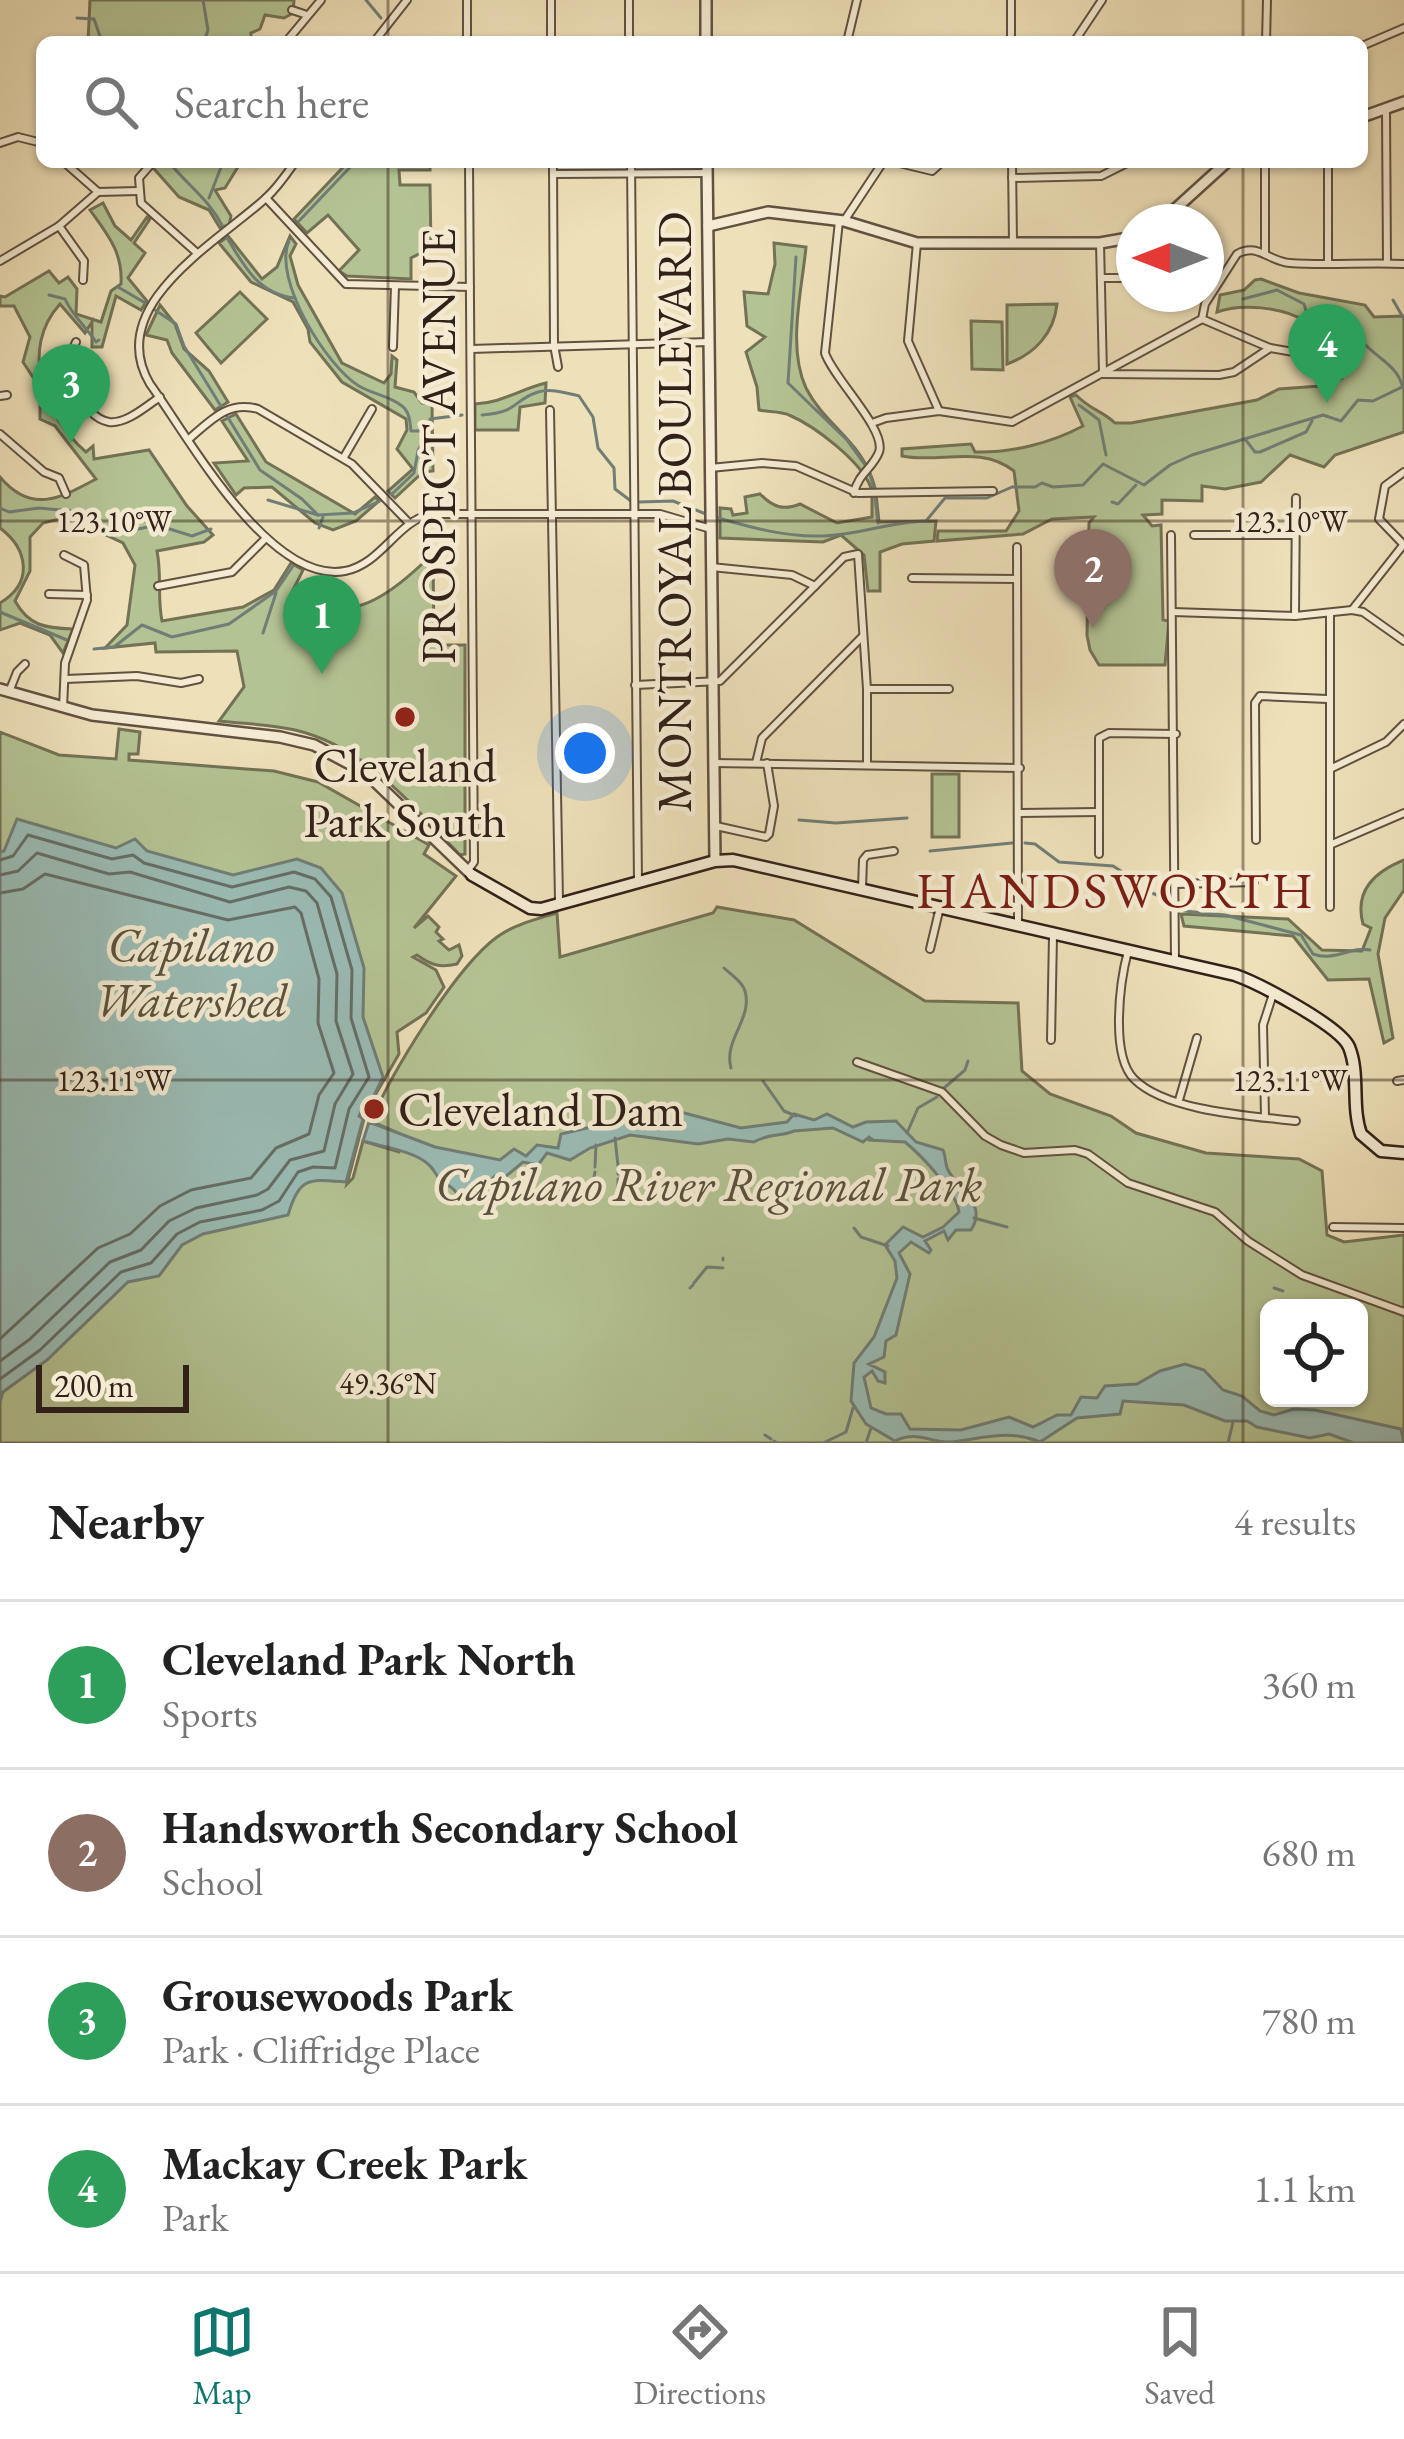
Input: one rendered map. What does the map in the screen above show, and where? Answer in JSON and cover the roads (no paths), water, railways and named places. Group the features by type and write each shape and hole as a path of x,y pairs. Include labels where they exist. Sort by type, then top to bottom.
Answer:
{"main road":[{"path":"470,873 530,908 560,905 715,861 734,860 1235,975 1344,1039 1352,1059 1361,1134 1381,1151 1404,1153"}],"street":[{"path":"291,36 321,0"},
{"path":"379,36 407,0"},
{"path":"467,0 467,36"},
{"path":"551,0 551,36"},
{"path":"629,0 629,36"},
{"path":"706,0 706,36"},
{"path":"848,36 857,0"},
{"path":"1011,0 1011,36"},
{"path":"1078,36 1102,0"},
{"path":"1266,36 1267,0"},
{"path":"292,10 307,15"},
{"path":"1368,43 1404,28"},
{"path":"1368,115 1404,102"},
{"path":"1386,110 1387,263"},
{"path":"0,143 18,137 36,142"},
{"path":"71,168 98,192"},
{"path":"146,168 138,191 145,208 198,253"},
{"path":"291,168 266,198 166,284 138,336 139,362 160,397 236,507 266,538 316,569 344,572 371,560 425,515 660,514 711,519"},
{"name":"PROSPECT AVENUE","path":"469,168 470,873"},
{"path":"553,168 558,367"},
{"path":"631,168 638,883"},
{"path":"553,174 707,168"},
{"name":"MONTROYAL BOULEVARD","path":"707,168 715,861"},
{"path":"854,493 861,472 879,453 879,440 825,352 842,221 879,168"},
{"path":"1012,168 1013,242"},
{"path":"1012,178 1101,176 1117,168"},
{"path":"1181,204 1220,168"},
{"path":"1264,254 1265,168"},
{"path":"1328,168 1328,263"},
{"path":"0,261 59,226 98,192 138,191"},
{"path":"266,198 341,281 357,286 470,286"},
{"path":"708,226 764,212 842,221 917,244 1116,240"},
{"path":"59,226 84,261 83,280"},
{"path":"1100,242 1103,374"},
{"path":"917,244 908,341 939,412"},
{"path":"872,424 939,412 1012,422 1202,319 1205,304 1238,254 1258,249 1285,263 1404,264"},
{"path":"1102,278 1116,278"},
{"path":"393,347 395,286"},
{"path":"1202,319 1270,348 1316,356"},
{"path":"76,342 71,351 73,372 93,415 120,421 160,397"},
{"path":"470,349 709,342"},
{"path":"1103,374 1219,376 1234,372 1270,348"},
{"path":"189,439 224,411 243,405 258,409 361,471 410,524"},
{"path":"343,458 372,409"},
{"path":"550,410 560,905"},
{"path":"0,434 44,472 59,478 66,494"},
{"path":"710,467 788,465 854,493 994,491"},
{"path":"1352,610 1404,545 1382,526 1379,516 1385,486 1404,472"},
{"path":"1294,616 1296,498"},
{"path":"1172,535 1175,960"},
{"path":"1194,535 1295,535"},
{"path":"158,586 232,572 266,538"},
{"path":"1017,547 1018,925"},
{"path":"634,685 712,683 728,676 844,557 858,554 867,765"},
{"path":"63,709 69,646 87,595 84,566 64,555"},
{"path":"711,567 792,575 815,586"},
{"path":"912,578 1018,579"},
{"path":"50,594 87,595"},
{"path":"1173,612 1294,616 1352,610 1363,612 1404,641"},
{"path":"1330,614 1330,907"},
{"path":"756,763 762,738 863,636"},
{"path":"25,664 4,691 63,709 314,745 365,772 470,873"},
{"path":"64,679 199,679"},
{"path":"867,689 949,689"},
{"path":"1256,840 1255,703 1260,696 1329,699"},
{"path":"1332,768 1387,742 1404,724"},
{"path":"1099,854 1099,738 1109,733 1176,734"},
{"path":"712,763 1020,768"},
{"path":"713,826 769,835 774,806 766,763"},
{"path":"1020,813 1096,812"},
{"path":"1333,844 1404,812"},
{"path":"862,889 862,860 894,851"},
{"path":"1176,884 1253,882"},
{"path":"930,949 940,907"},
{"path":"1052,1040 1054,933"},
{"path":"1128,949 1121,986 1122,1058 1132,1078 1151,1091 1233,1118 1296,1121"},
{"path":"1265,1118 1262,1025 1273,994"},
{"path":"1179,1100 1197,1038"},
{"path":"857,1062 942,1092 985,1136 1001,1145 1024,1153 1075,1150 1088,1154 1128,1183 1215,1212 1248,1241 1303,1275 1404,1312"},
{"path":"1333,1227 1404,1228"}],"water":[{"path":"17,819 116,848 135,839 147,851 233,875 297,859 321,868 342,893 364,968 363,1017 383,1077 366,1112 362,1110 359,1116 363,1119 346,1182 308,1183 297,1193 288,1215 203,1234 182,1245 159,1276 128,1282 47,1360 3,1392 0,1402 0,852"},
{"path":"669,1109 741,1128 787,1122 794,1114 814,1120 827,1114 853,1127 896,1121 916,1142 943,1150 948,1170 974,1205 975,1221 971,1230 956,1230 948,1240 944,1231 925,1241 929,1253 911,1242 899,1253 910,1274 896,1335 886,1341 884,1357 869,1364 885,1372 885,1383 872,1371 864,1377 871,1408 901,1414 910,1429 961,1430 1009,1417 1033,1427 1057,1415 1071,1415 1081,1397 1097,1398 1105,1386 1137,1384 1185,1364 1204,1370 1223,1390 1242,1396 1260,1411 1274,1415 1315,1410 1401,1429 1404,1443 1354,1443 1329,1434 1310,1438 1247,1421 1225,1421 1184,1405 1123,1401 1120,1414 1077,1418 1040,1442 1007,1435 952,1442 917,1437 895,1441 866,1424 851,1401 854,1363 874,1337 897,1278 895,1261 885,1245 903,1227 923,1237 959,1212 946,1185 905,1142 869,1137 863,1142 833,1128 794,1131 754,1142 728,1139 698,1144 630,1135 570,1160 547,1153 538,1165 523,1162 462,1200 423,1160 363,1141 369,1122 435,1147 500,1160 514,1149 526,1156 537,1145 558,1148 561,1134"}],"waterway":[{"path":"203,0 206,36"},
{"path":"366,0 381,18"},
{"path":"77,18 94,19 100,36"},
{"path":"175,168 223,227"},
{"path":"209,198 221,168"},
{"path":"299,221 349,168"},
{"path":"226,236 262,285 295,298"},
{"path":"289,241 288,277 295,299 318,342 346,376 402,406 411,431 428,431 430,419 462,415"},
{"path":"796,257 788,383 847,440 866,466"},
{"path":"118,287 147,304"},
{"path":"1243,299 1277,290 1304,304 1306,311 1336,320 1345,330 1356,332 1394,370 1402,385"},
{"path":"49,295 65,299 99,340"},
{"path":"1393,300 1404,319"},
{"path":"155,310 176,324 184,346 260,470 318,515"},
{"path":"715,517 780,533 833,535 926,521 945,498 987,498 1012,487 1042,483 1083,485 1103,464 1144,485 1192,455 1323,415 1341,421 1358,400 1373,401 1404,386"},
{"path":"482,415 509,409 543,391 579,396 593,417 598,448 614,468 615,489 631,501"},
{"path":"1079,405 1099,420 1106,455"},
{"path":"1245,439 1260,452 1306,432 1312,421"},
{"path":"392,494 414,473 428,431"},
{"path":"869,471 874,488"},
{"path":"1112,502 1118,504 1136,485"},
{"path":"875,497 878,523"},
{"path":"268,500 318,515 353,513 380,501"},
{"path":"639,502 673,501 706,514"},
{"path":"0,508 9,512 71,511 115,534 157,525 192,536 211,529"},
{"path":"319,528 323,517"},
{"path":"94,649 114,647 142,625 172,637 229,624 276,591 293,566"},
{"path":"263,633 276,593"},
{"path":"0,612 67,640"},
{"path":"799,820 836,823 907,818"},
{"path":"930,851 1012,843"},
{"path":"1025,843 1035,844 1059,862 1113,866 1121,871"},
{"path":"1152,893 1167,899"},
{"path":"1184,911 1225,915 1301,935 1313,954 1321,956 1370,950"},
{"path":"724,968 741,984 746,1001 731,1048 731,1068"},
{"path":"944,1088 965,1070 968,1061"},
{"path":"763,1081 784,1111 796,1116"},
{"path":"907,1133 918,1108 937,1097"},
{"path":"615,1138 618,1166"},
{"path":"595,1167 596,1145"},
{"path":"618,1169 618,1174"},
{"path":"592,1187 595,1172"},
{"path":"618,1179 618,1189"},
{"path":"974,1218 1007,1227"},
{"path":"854,1228 861,1237 888,1246"},
{"path":"694,1283 707,1267 723,1268"},
{"path":"690,1288 693,1285"},
{"path":"1274,1288 1283,1291"},
{"path":"823,1443 846,1432 853,1408"},
{"path":"1228,1443 1233,1422"},
{"path":"866,1443 871,1428"},
{"path":"765,1435 771,1439"}],"place":[{"name":"Mackay Creek Park","path":"1327,403"},
{"name":"Grousewoods Park","path":"71,443"},
{"name":"Handsworth Secondary School","path":"1093,628"},
{"name":"Cleveland Park North","path":"322,674"},
{"name":"Cleveland Park South","path":"405,717"},
{"name":"Cleveland Dam","path":"374,1109"}],"district":[{"name":"HANDSWORTH","path":"1116,890"}],"park label":[{"name":"Capilano Watershed","path":"191,972"},
{"name":"Capilano River Regional Park","path":"709,1184"}]}
